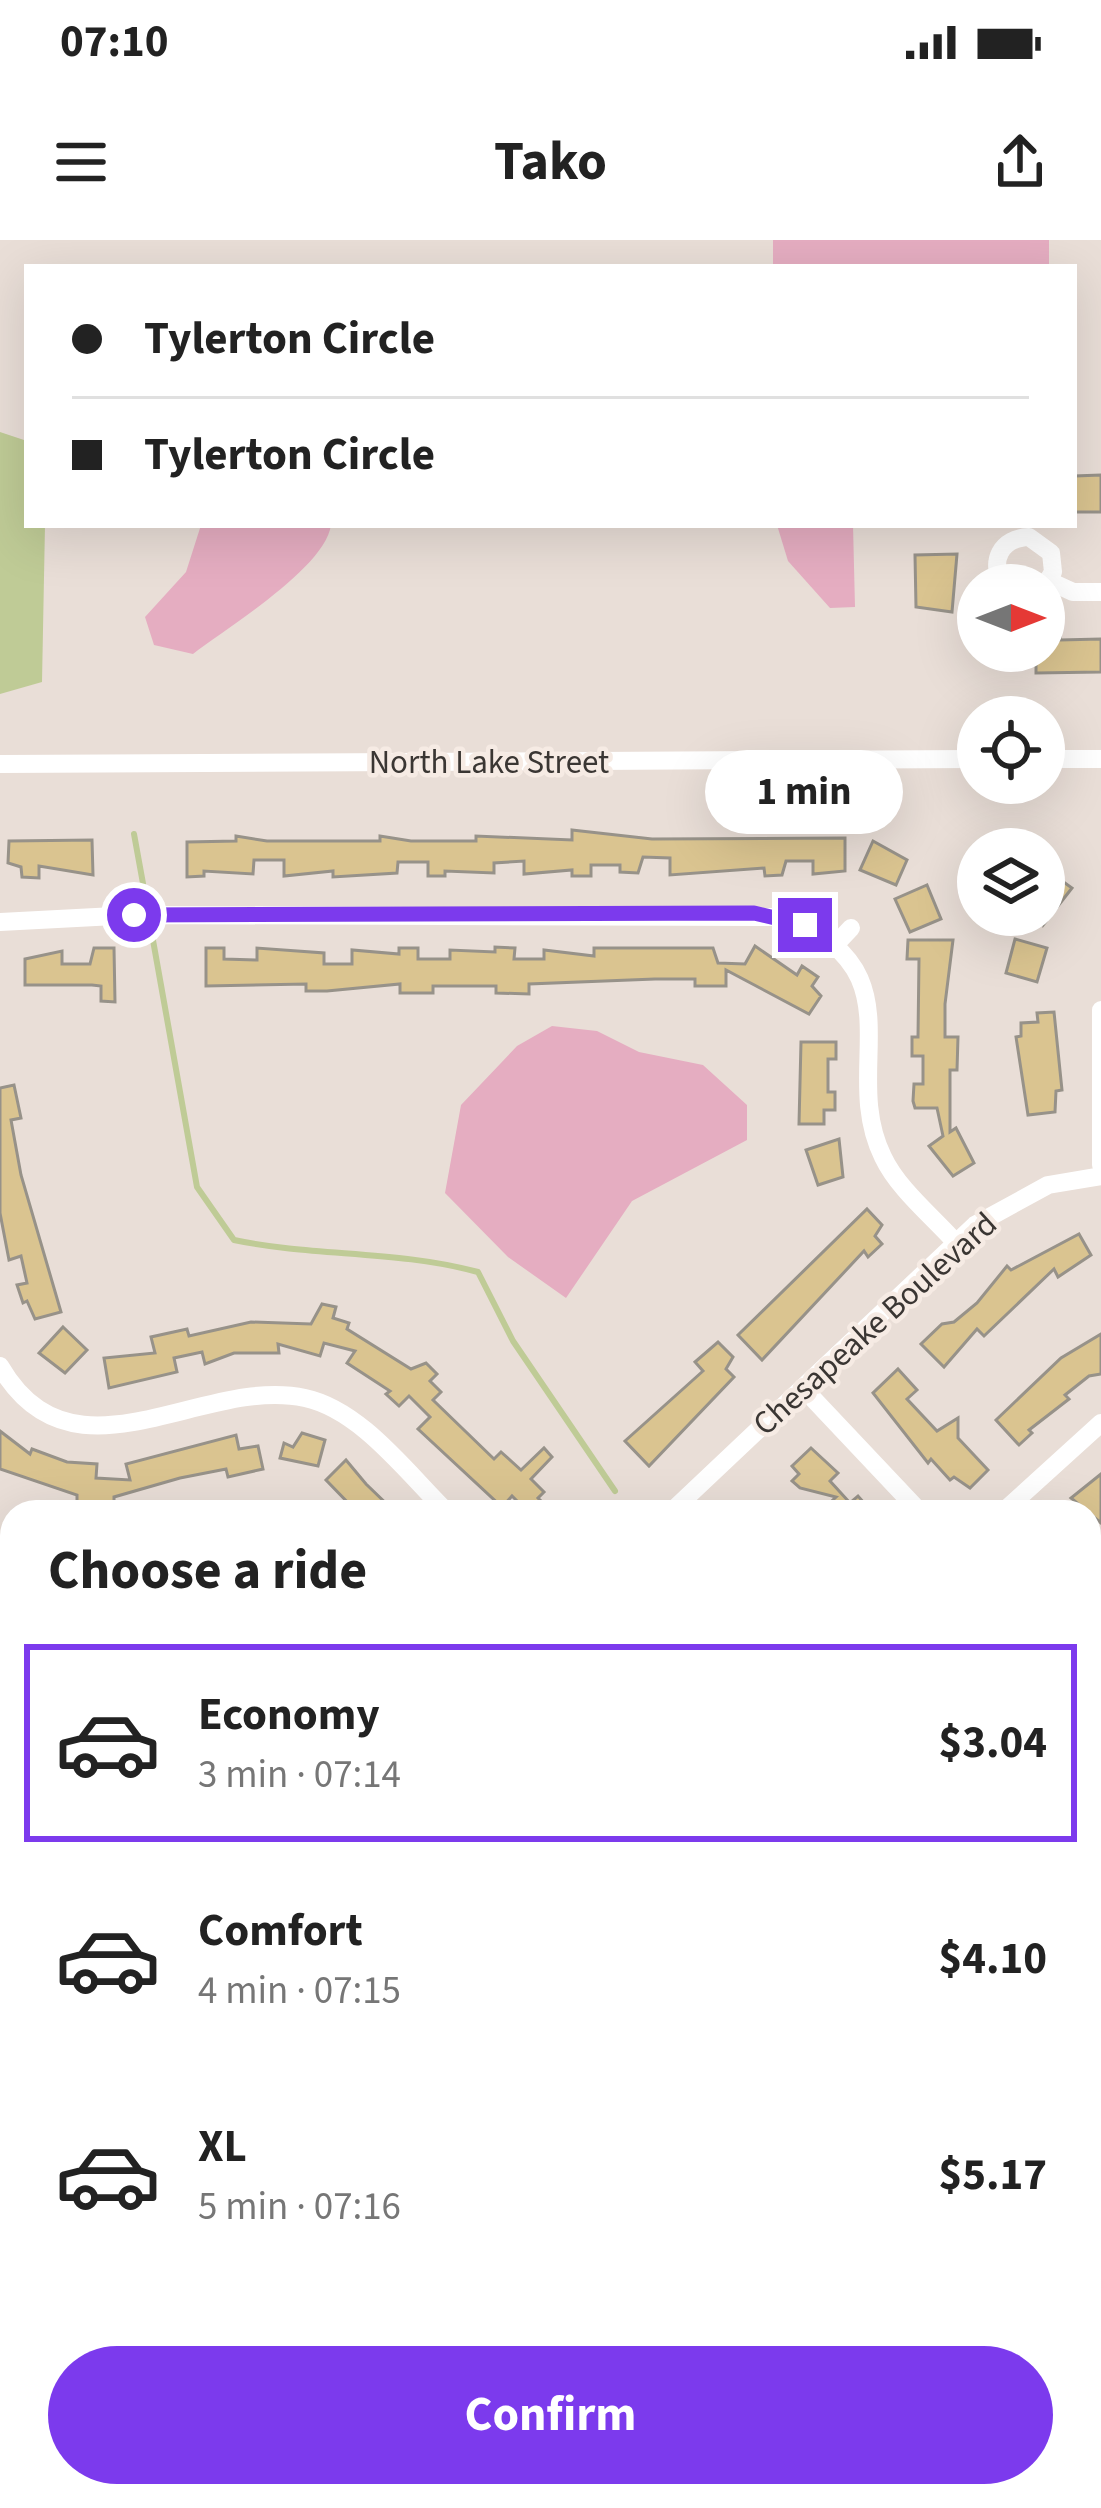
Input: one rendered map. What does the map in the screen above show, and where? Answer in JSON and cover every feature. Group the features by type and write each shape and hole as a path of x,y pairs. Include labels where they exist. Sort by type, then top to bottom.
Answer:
{"street":[{"path":"997,564 998,554 1020,537 1038,540 1051,554 1050,564"},
{"path":"1065,590 1101,592"},
{"name":"North Lake Street","path":"0,764 957,759"},
{"path":"1065,759 1101,759"},
{"path":"0,922 22,916 754,913 805,925 852,966 868,1005 874,1132 883,1159 956,1243"},
{"path":"834,946 851,928"},
{"path":"1101,1010 1101,1165"},
{"name":"Chesapeake Boulevard","path":"684,1500 956,1243 1023,1196 1076,1178 1101,1176"},
{"path":"0,1366 47,1414 97,1427 122,1426 250,1395 307,1398 337,1410 366,1433 435,1500"},
{"path":"803,1388 909,1500"},
{"path":"1016,1500 1101,1423"}],"shaded area":[{"path":"773,240 1049,240 1049,264 773,264"},
{"path":"0,432 24,440 24,528 45,528 42,682 0,694"},
{"path":"200,528 330,528 325,542 294,578 193,654 154,645 145,617 186,572"},
{"path":"778,528 853,528 855,607 830,608 788,561"},
{"path":"552,1026 597,1031 639,1052 703,1065 747,1105 747,1140 632,1201 566,1298 508,1257 445,1193 461,1105 517,1046"}],"building":[{"path":"1101,475 1101,512 1077,512 1077,476"},
{"path":"957,554 952,612 916,607 915,555"},
{"path":"1101,639 1101,672 1036,673 1065,672 1065,640"},
{"path":"572,830 652,839 845,838 845,871 813,874 813,861 786,861 782,875 765,876 764,868 670,875 670,858 643,857 638,873 620,872 620,865 591,865 591,876 572,876 572,870 524,874 524,861 494,863 494,873 445,871 445,876 428,876 428,862 398,862 397,873 333,877 333,871 284,876 284,860 254,860 253,874 204,871 204,876 187,877 187,842 236,841 236,836 267,841 380,841 380,836 411,841 476,841 476,836 572,840"},
{"path":"92,840 93,875 39,866 39,878 22,877 21,867 8,863 9,841"},
{"path":"873,841 907,860 896,885 860,870"},
{"path":"927,885 941,919 910,932 895,899"},
{"path":"1015,939 1047,948 1037,982 1006,973"},
{"path":"908,940 953,940 945,1004 945,1037 958,1037 957,1070 950,1070 950,1132 956,1128 974,1163 953,1176 929,1146 943,1136 937,1108 915,1108 913,1101 914,1084 923,1084 923,1056 912,1056 912,1037 918,1037 919,959 907,959"},
{"path":"755,946 797,975 802,966 818,977 812,986 821,996 809,1014 726,970 726,986 695,986 695,979 529,984 529,994 496,993 496,986 433,986 433,993 400,993 400,984 327,991 306,991 306,984 206,986 206,948 224,948 224,959 257,960 257,948 324,953 324,964 352,964 352,950 399,954 399,948 418,948 418,959 450,959 450,950 495,952 495,947 515,948 514,959 544,959 544,950 594,956 594,948 713,948 718,963 745,964"},
{"path":"94,948 114,948 115,1002 101,1001 101,986 25,985 25,959 62,951 62,964 90,964"},
{"path":"1054,1012 1062,1090 1056,1091 1055,1112 1028,1115 1016,1037 1021,1036 1021,1023 1038,1022 1037,1013"},
{"path":"801,1042 836,1042 836,1059 828,1059 828,1092 835,1092 835,1110 824,1110 824,1124 799,1124"},
{"path":"14,1085 21,1118 11,1120 21,1175 61,1312 35,1319 17,1285 27,1283 21,1256 9,1260 0,1213 0,1088"},
{"path":"839,1139 843,1177 818,1185 806,1150"},
{"path":"867,1209 882,1225 875,1236 882,1244 868,1257 864,1251 762,1360 738,1335"},
{"path":"1079,1234 1091,1255 1058,1277 1054,1269 984,1336 977,1329 944,1367 921,1344 942,1324 954,1322 977,1303 1007,1266 1011,1270"},
{"path":"322,1304 336,1307 333,1318 349,1323 347,1329 411,1369 426,1363 437,1374 430,1381 441,1392 433,1400 494,1459 501,1452 521,1470 544,1448 552,1457 531,1479 544,1492 540,1500 512,1496 494,1500 418,1429 430,1417 409,1396 399,1406 386,1394 390,1391 347,1363 355,1351 324,1343 320,1356 278,1344 279,1353 234,1353 205,1364 202,1352 174,1358 177,1372 109,1388 104,1358 155,1353 151,1337 187,1329 189,1336 251,1322 311,1324"},
{"path":"63,1327 87,1350 65,1373 39,1353"},
{"path":"1101,1334 1101,1374 1089,1376 1065,1395 1069,1399 1029,1430 1032,1433 1019,1445 996,1420 1061,1358"},
{"path":"718,1342 733,1357 726,1369 734,1377 649,1466 625,1441 703,1371 695,1362"},
{"path":"898,1369 917,1390 907,1399 937,1431 958,1418 958,1438 988,1470 970,1488 954,1477 950,1480 931,1459 928,1463 873,1393"},
{"path":"0,1431 30,1454 32,1449 67,1462 97,1464 96,1478 130,1480 126,1464 236,1435 239,1449 258,1446 263,1469 228,1477 226,1469 180,1478 114,1500 77,1500 77,1495 0,1469"},
{"path":"302,1433 325,1440 318,1466 280,1458 284,1443 293,1447"},
{"path":"811,1448 838,1473 830,1481 847,1500 800,1488 792,1481 799,1474 792,1466"},
{"path":"346,1460 383,1500 345,1500 326,1480"},
{"path":"1101,1474 1101,1500 1071,1498"}],"waterway":[{"path":"134,834 146,900"},
{"path":"151,929 197,1187 234,1240 417,1260 478,1272 513,1341 615,1491"}],"route":[{"path":"134,915 754,913 805,925"}]}
